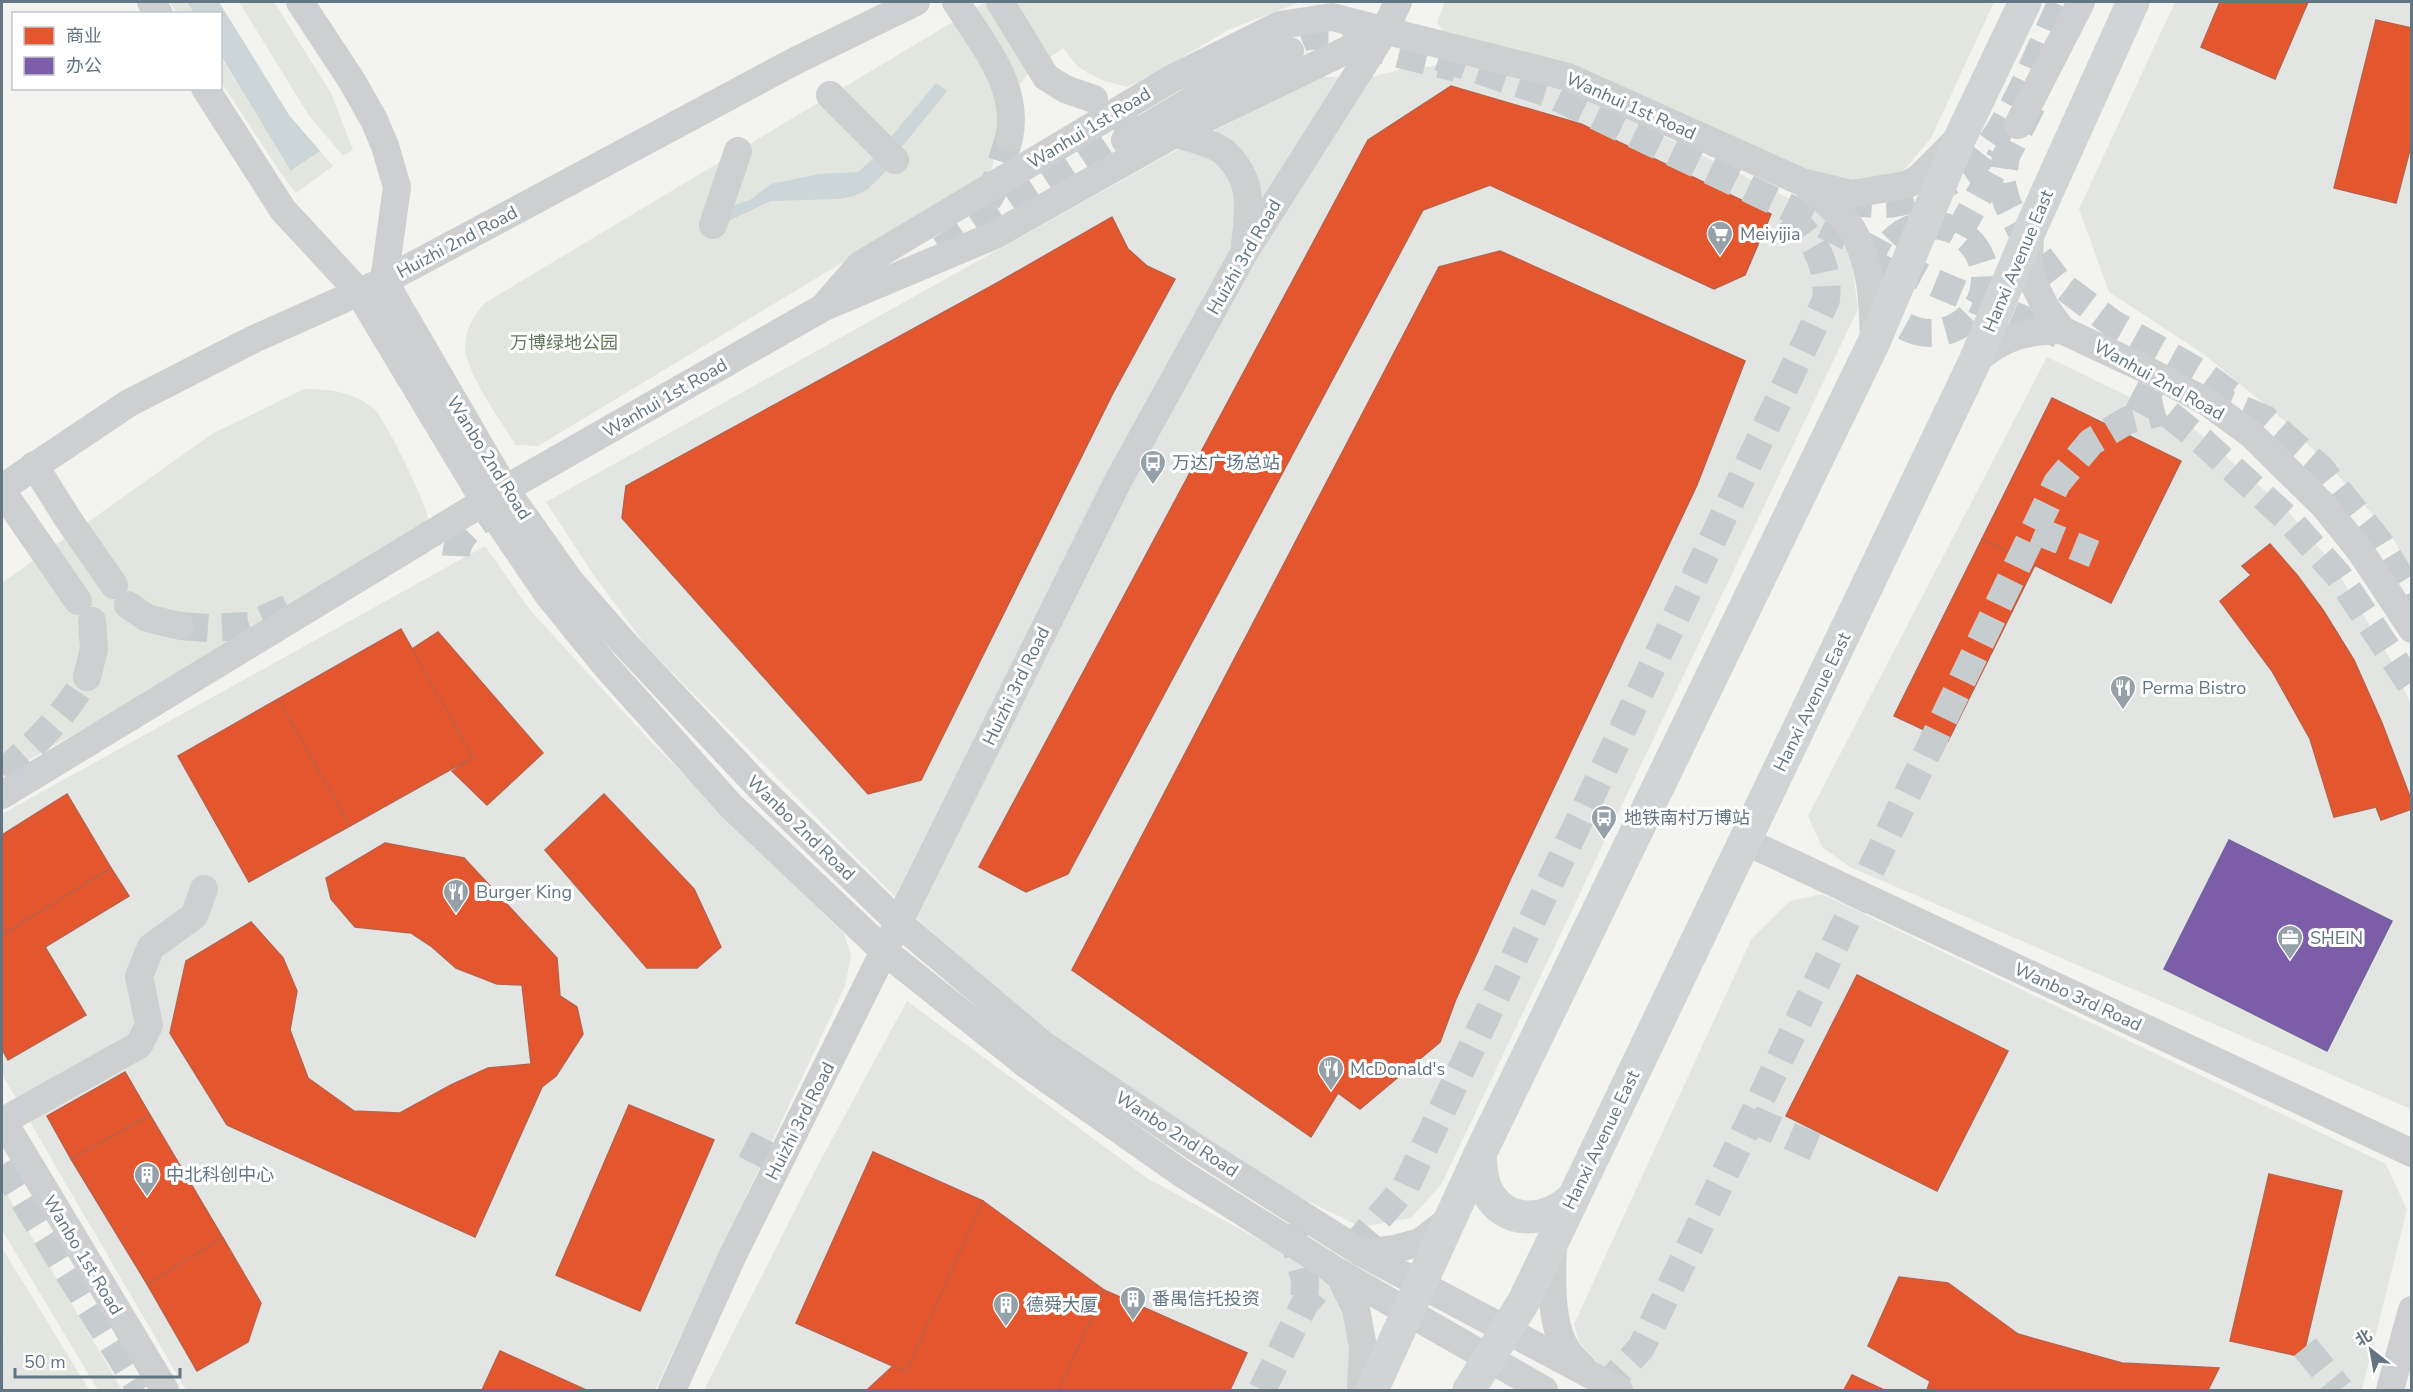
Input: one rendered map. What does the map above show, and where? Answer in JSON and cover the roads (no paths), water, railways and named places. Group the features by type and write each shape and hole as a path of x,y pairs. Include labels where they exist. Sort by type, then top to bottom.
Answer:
{"main road":[{"path":"1372,1390 1480,1154 1874,342 1960,138 2025,2"},
{"name":"Hanxi Avenue East","path":"1469,1390 1524,1301 1554,1241 1975,361 2133,2"},
{"path":"1480,1154 1483,1179 1488,1192 1498,1206 1512,1214 1531,1217 1549,1215 1561,1209 1573,1198"}],"street":[{"path":"300,2 352,81 385,146 397,187 371,286"},
{"name":"Huizhi 2nd Road","path":"2,490 34,465 129,403 254,339 371,286 795,61 916,2"},
{"path":"956,2 999,70 1010,98 1009,138"},
{"path":"1000,2 1046,77 1065,89 1094,99"},
{"name":"Huizhi 3rd Road","path":"672,1390 732,1257 1118,482 1244,253 1384,32 1398,2"},
{"path":"2018,125 2081,2"},
{"name":"Wanhui 1st Road","path":"824,307 860,265 1172,79 1280,25 1332,17 1568,77 1802,182"},
{"name":"Wanhui 1st Road","path":"2,795 495,496 824,307 995,235 1176,133 1384,32"},
{"path":"824,307 999,215 1195,98 1290,51"},
{"name":"Wanbo 2nd Road","path":"206,90 284,210 371,286 495,496 549,596 605,665 731,806 884,951 1036,1071 1184,1175 1338,1272 1506,1330 1619,1390"},
{"path":"830,95 895,160"},
{"path":"1176,133 1223,151 1242,175 1250,200 1244,253"},
{"path":"1802,182 1852,194 1906,185 1919,178 1960,138"},
{"path":"713,225 738,151"},
{"path":"1802,182 1842,217 1853,231 1869,272 1873,300 1874,342"},
{"path":"2031,230 2029,264 2035,286 2046,308 2062,330"},
{"path":"1975,361 1993,346 2013,337 2038,330 2062,330"},
{"name":"Wanhui 2nd Road","path":"2062,330 2143,368 2207,402 2252,435 2325,507 2361,552 2412,629"},
{"path":"34,465 121,596 147,618 180,626"},
{"path":"2,490 85,611 94,649 87,677"},
{"name":"Wanbo 2nd Road","path":"495,496 624,643 759,787 899,923 1041,1042 1198,1149 1362,1253 1488,1360 1544,1390"},
{"name":"Wanbo 3rd Road","path":"1745,841 2412,1153"},
{"path":"2,1120 139,1045 149,1025 139,976 143,966 151,947 194,916 204,889"},
{"name":"Wanbo 1st Road","path":"2,1120 165,1390"},
{"path":"1362,1253 1395,1250 1420,1242 1450,1219"},
{"path":"1554,1241 1552,1290 1558,1326 1566,1350 1591,1376"},
{"path":"1338,1272 1356,1309 1363,1347 1361,1390"},
{"path":"2390,1390 2412,1310"}],"tunnel":[{"path":"1844,202 1883,204 1915,198 1960,176 1976,163 2002,127 2062,2"},
{"path":"1262,54 1306,36 1360,36 1380,40"},
{"path":"1358,44 1456,68"},
{"path":"1439,57 1550,94 1837,231 1930,281 2059,334"},
{"path":"2032,105 2006,156 2002,184 2007,203 2025,238 2060,284 2112,323 2204,375 2234,397"},
{"path":"941,250 1144,115"},
{"path":"987,201 992,193 1009,138"},
{"path":"1958,234 2001,156"},
{"path":"1262,1390 1304,1305 1406,1186 1826,300 1825,274 1817,250 1803,229 1783,212"},
{"path":"1931,225 1952,229 1969,241 1981,258 1985,279 1981,300 1969,317 1952,329 1931,333 1910,329 1893,317 1881,300 1877,279 1881,258 1893,241 1910,229 1931,225"},
{"path":"2132,394 2165,411 2202,441 2290,521 2338,575 2412,686"},
{"path":"2204,394 2265,419 2321,469 2379,542 2403,581 2412,602"},
{"path":"1602,1390 1641,1348 2057,483 2091,442 2128,420 2165,411"},
{"path":"456,556 462,537 469,529 486,516 514,501"},
{"path":"2035,530 2094,554"},
{"path":"180,626 209,628 248,626 298,604"},
{"path":"2,773 49,729 69,705 87,677"},
{"path":"1751,1119 1817,1148"},
{"path":"745,1144 790,1167"},
{"path":"2,1165 141,1390"},
{"path":"1284,1233 1294,1239 1305,1279 1304,1305"},
{"path":"2305,1347 2340,1390"}],"place":[{"name":"Meiyijia","path":"1720,257"},
{"name":"万达广场总站","path":"1153,486"},
{"name":"Perma Bistro","path":"2123,711"},
{"name":"地铁南村万博站","path":"1604,841"},
{"name":"Burger King","path":"456,915"},
{"name":"SHEIN","path":"2290,961"},
{"name":"McDonald's","path":"1331,1092"},
{"name":"中北科创中心","path":"147,1198"},
{"name":"番禺信托投资","path":"1133,1322"},
{"name":"德舜大厦","path":"1006,1328"}],"park label":[{"name":"万博绿地公园","path":"564,343"}]}
